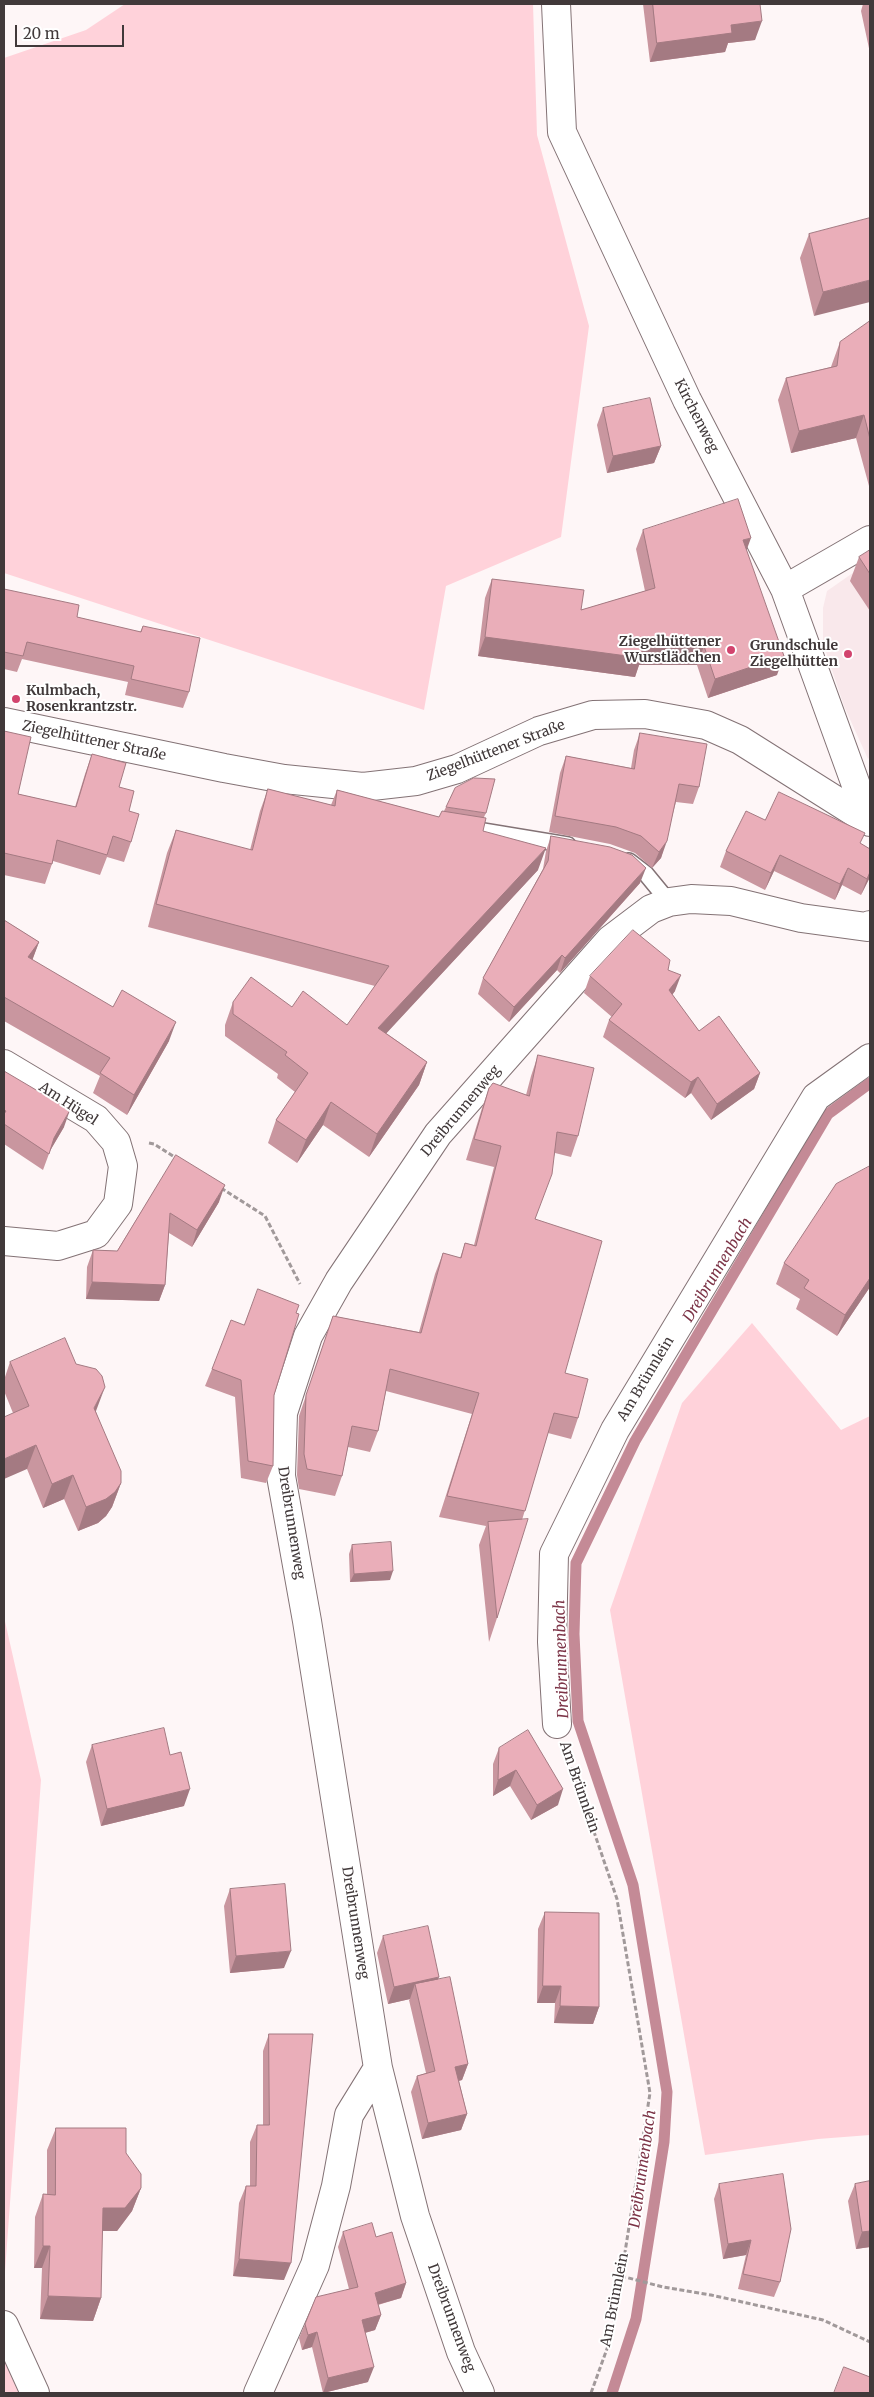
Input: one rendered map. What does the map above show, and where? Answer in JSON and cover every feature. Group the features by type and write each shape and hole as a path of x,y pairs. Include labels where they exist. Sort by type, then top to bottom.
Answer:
{"street":[{"name":"Kirchenweg","path":"556,4 562,132 687,400 785,588 865,791 870,821"},
{"path":"785,588 870,540"},
{"name":"Ziegelhüttener Straße","path":"4,722 241,771 367,793 457,769 539,731 593,715 645,714 706,724 740,740 870,821"},
{"path":"669,902 691,899 731,901 801,918 867,927 870,925"},
{"name":"Dreibrunnenweg","path":"480,2393 462,2352 415,2216 378,2068 307,1622 281,1476 283,1413 308,1336 318,1318 339,1281 438,1134 610,940 651,909 669,902"},
{"name":"Am Brünnlein","path":"557,1724 552,1642 554,1554 615,1430 816,1097 870,1058"},
{"name":"Am Hügel","path":"4,1064 96,1119 116,1142 123,1166 118,1204 96,1234 58,1246 4,1241"},
{"path":"258,2393 315,2265 336,2186 350,2115 378,2068"},
{"path":"4,2325 35,2393"}],"lane":[{"path":"450,826 582,847"},
{"path":"615,856 632,862 646,874 669,902"}],"path":[{"path":"116,1142 154,1144 179,1160"},
{"path":"220,1188 265,1216 318,1318"},
{"name":"Am Brünnlein","path":"557,1724 617,1899 650,2093 612,2335 592,2393"},
{"path":"621,2276 663,2287 711,2295 823,2320 870,2342"}],"shaded area":[{"path":"125,4 533,4 537,135 589,326 561,537 446,586 424,710 4,573 4,58 86,30"},
{"name":"Grundschule Ziegelhütten","path":"870,561 870,757 868,759 844,706 823,643 823,608 827,591"},
{"path":"752,1323 841,1430 870,1416 870,2135 818,2139 705,2155 610,1610 682,1403"},
{"path":"4,1617 41,1780 4,2285"},
{"path":"4,2333 34,2393 4,2393"}],"building":[{"path":"653,4 760,4 762,21 731,25 732,33 657,43"},
{"path":"870,218 870,280 823,292 809,234"},
{"path":"870,321 870,439 864,415 799,431 786,378 837,366 840,342"},
{"path":"650,398 661,446 613,456 603,408"},
{"path":"738,499 751,538 743,540 784,656 715,679 704,646 642,646 642,658 485,637 492,579 584,590 581,610 655,588 643,530"},
{"path":"870,550 870,574 859,557"},
{"path":"4,589 79,605 77,617 141,632 143,626 200,638 189,692 131,679 134,666 27,642 23,656 4,652"},
{"path":"4,731 31,737 18,794 76,807 92,754 126,763 119,787 134,791 129,811 139,814 131,842 113,836 107,855 57,840 52,864 4,853"},
{"path":"640,733 707,744 699,787 679,784 667,841 659,852 641,836 616,827 555,816 566,756 634,769"},
{"path":"474,778 495,779 486,813 446,807 455,788"},
{"path":"268,789 335,806 337,790 439,817 442,811 486,818 483,831 546,848 378,1028 427,1062 377,1134 331,1102 306,1140 276,1120 308,1073 285,1055 287,1052 233,1014 233,1002 251,977 292,1007 303,991 347,1025 389,966 156,904 176,830 252,850"},
{"path":"779,792 865,833 860,843 870,849 870,872 867,879 848,868 840,884 780,855 771,873 726,851 746,811 765,820"},
{"path":"551,836 610,847 632,855 646,868 565,958 562,955 514,1007 483,978 548,861"},
{"path":"4,920 39,942 28,957 113,1007 122,990 176,1022 134,1095 100,1073 110,1058 4,997"},
{"path":"633,930 670,960 668,970 681,975 669,990 699,1031 719,1016 760,1073 717,1104 698,1077 691,1082 609,1020 622,1004 590,976"},
{"path":"538,1055 594,1068 578,1136 557,1132 552,1174 535,1219 602,1241 565,1373 588,1379 578,1418 554,1413 525,1511 447,1496 479,1393 390,1369 378,1431 352,1426 342,1476 307,1469 304,1454 306,1395 333,1316 421,1333 443,1253 461,1258 465,1243 476,1246 501,1146 474,1139 489,1088 493,1083 529,1096"},
{"path":"4,1071 70,1110 54,1138 49,1154 4,1124 4,1114 6,1111 4,1110"},
{"path":"176,1155 225,1185 197,1230 170,1213 165,1285 92,1282 93,1250 117,1251"},
{"path":"870,1166 870,1278 845,1315 804,1288 809,1280 784,1263 836,1184"},
{"path":"258,1289 299,1305 296,1313 299,1314 274,1395 273,1466 248,1461 241,1380 212,1369 231,1320 244,1325"},
{"path":"65,1338 76,1364 96,1369 102,1376 105,1387 94,1408 121,1471 121,1483 115,1492 106,1499 86,1507 73,1475 52,1484 36,1445 4,1459 4,1417 29,1406 10,1362"},
{"path":"528,1519 497,1618 488,1522"},
{"path":"391,1542 393,1571 354,1574 352,1545"},
{"path":"164,1728 170,1755 181,1752 190,1789 107,1809 92,1745"},
{"path":"528,1730 563,1789 537,1805 516,1770 498,1780 499,1748"},
{"path":"285,1884 291,1951 236,1956 230,1889"},
{"path":"545,1912 599,1913 599,2007 560,2006 561,1986 543,1986"},
{"path":"428,1926 439,1977 394,1987 383,1936"},
{"path":"450,1977 468,2064 455,2067 467,2114 428,2123 417,2076 435,2071 415,1984"},
{"path":"269,2034 313,2034 291,2263 239,2259 246,2186 256,2186 257,2125 269,2125"},
{"path":"56,2128 126,2128 126,2153 141,2174 141,2188 125,2208 103,2208 101,2298 48,2296 50,2246 43,2246 43,2194 55,2195"},
{"path":"783,2174 791,2229 780,2282 743,2274 751,2240 728,2244 719,2184"},
{"path":"870,2181 870,2231 862,2232 855,2184"},
{"path":"372,2223 376,2237 392,2232 406,2283 375,2293 381,2315 362,2320 374,2367 328,2378 317,2332 308,2335 305,2324 316,2297 358,2287 343,2232"},
{"path":"844,2367 870,2377 870,2393 834,2393"}],"waterway":[{"name":"Dreibrunnenbach","path":"612,2393 636,2319 664,2142 667,2092 633,1885 578,1721 574,1634 576,1563 635,1441 828,1114 870,1083"}],"place":[{"name":"Ziegelhüttener Wurstlädchen","path":"731,650"},
{"name":"Grundschule Ziegelhütten","path":"848,654"},
{"name":"Kulmbach, Rosenkrantzstr.","path":"16,699"}]}
